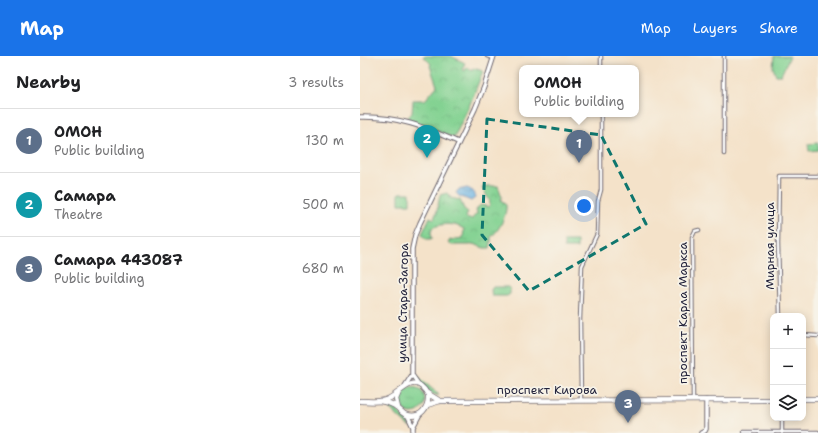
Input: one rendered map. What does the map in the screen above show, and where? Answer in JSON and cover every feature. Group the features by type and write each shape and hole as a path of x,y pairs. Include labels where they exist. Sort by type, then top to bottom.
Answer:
{"main road":[{"name":"улица Стара-Загора","path":"412,375 413,243 420,222 484,88 494,57"},
{"path":"360,117 379,117 404,121 458,142"},
{"path":"398,408 396,399 412,375 427,393 440,401"},
{"path":"404,386 411,384 420,386"},
{"path":"360,401 380,401 389,399 400,391"},
{"path":"413,427 420,414 427,406 427,393"},
{"path":"806,399 818,399"},
{"path":"701,433 706,429 706,400"},
{"name":"проспект Кирова","path":"440,401 770,400"},
{"path":"380,401 394,405 408,416 413,427 413,433"},
{"path":"427,406 440,401"},
{"path":"408,416 420,414"}],"street":[{"path":"487,56 494,57"},
{"path":"724,56 724,154"},
{"path":"581,400 580,319 582,266 597,234 598,201 601,190 601,117"},
{"name":"Мирная улица","path":"780,313 778,244 779,176 818,176"},
{"name":"проспект Карла Маркса","path":"693,400 692,237 695,231 699,230"},
{"path":"806,335 818,336"},
{"path":"782,421 782,432"},
{"path":"744,432 818,432"}],"highlighted area":[{"path":"487,119 601,135 646,224 529,291 482,235"}],"green space":[{"path":"423,56 451,56 465,63 462,69 465,71 467,67 472,70 473,68 483,71 454,138 409,121 408,117 412,113 413,100 425,100 437,86 430,66 431,64"},
{"path":"774,56 790,56 781,75 776,75 773,68"},
{"path":"818,143 818,150 809,151 808,144"},
{"path":"484,186 498,186 502,197 501,200 506,205 502,222 497,231 491,237 490,248 484,248 474,244 452,245 448,243 450,240 463,238 464,229 448,224 432,228 432,239 426,239 422,234 430,217 434,219 440,195 447,193 450,198 460,200 464,209 468,212 466,217 468,219 472,219 477,213 476,211 478,207 481,205 489,207 490,201 482,188"},
{"path":"399,193 410,193 410,204 399,204"},
{"path":"564,241 577,241 577,248 564,248"},
{"path":"493,287 508,287 510,289 510,294 507,296 492,296 491,290"},
{"path":"414,373 439,395 435,395 427,391 417,380"},
{"path":"412,387 421,391 425,400 421,409 412,413 403,409 399,400 403,391"},
{"path":"390,406 402,414 410,426 408,426 390,409"}],"water":[{"path":"467,188 472,190 475,194 475,198 471,201 459,196 456,193 458,190"}],"place":[{"name":"Самара","path":"427,158"},
{"name":"ОМОН","path":"579,163"},
{"name":"Самара 443087","path":"628,423"}]}
